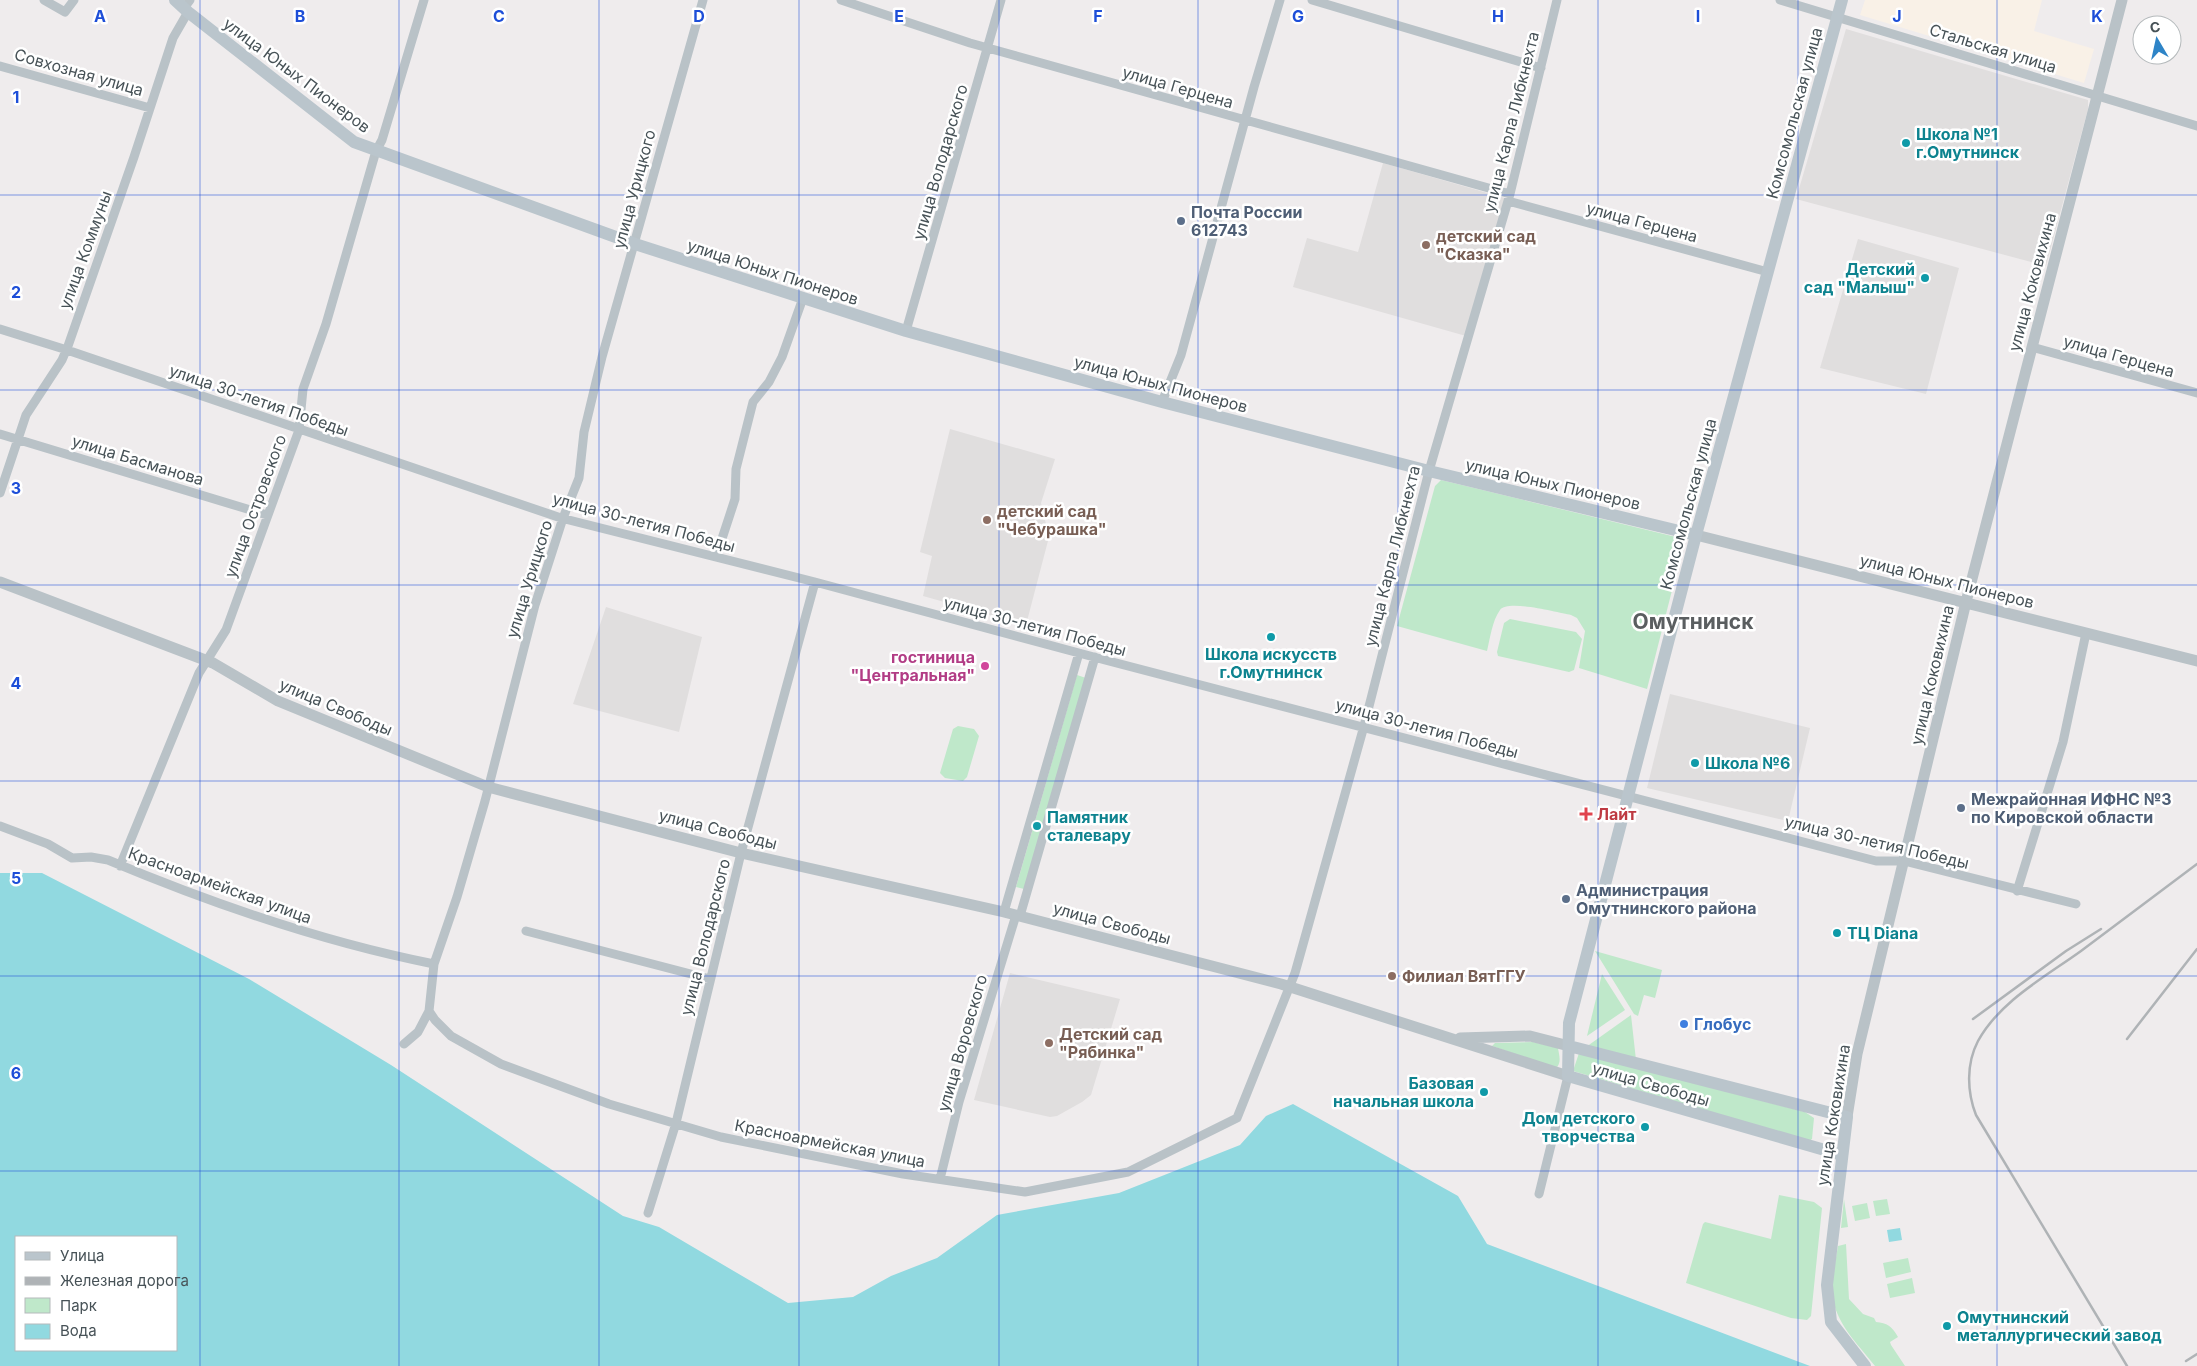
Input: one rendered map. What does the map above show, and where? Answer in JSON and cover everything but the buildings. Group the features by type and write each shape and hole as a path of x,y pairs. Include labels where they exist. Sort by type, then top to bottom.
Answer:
{"main road":[{"name":"Комсомольская улица","path":"1568,1076 1569,1024 1696,535 1842,0"},
{"name":"улица Юных Пионеров","path":"184,5 354,142 636,244 906,331 1162,402 1429,471 1696,535"},
{"name":"улица Свободы","path":"1568,1046 1847,1117"},
{"name":"улица Свободы","path":"1568,1076 1842,1155"},
{"name":"улица Коковихина","path":"1847,1117 1827,1285 1831,1322 1865,1366"}],"street":[{"path":"44,0 65,12 74,0"},
{"name":"улица Островского","path":"120,866 206,661 226,630 299,430 304,389 326,324 376,151 382,140 424,0"},
{"name":"улица Урицкого","path":"404,1044 418,1032 429,1010 434,964 457,897 488,787 523,648 563,518 582,468 585,426 620,288 636,244 664,133 703,0"},
{"name":"улица Герцена","path":"841,0 988,48 1768,272"},
{"name":"улица Володарского","path":"906,331 1001,0"},
{"path":"1162,402 1181,355 1244,121 1280,0"},
{"path":"1312,0 1541,68"},
{"name":"улица Карла Либкнехта","path":"1240,1114 1290,987 1364,726 1429,471 1509,197 1557,0"},
{"name":"Стальская улица","path":"1780,0 2197,126"},
{"name":"улица Коковихина","path":"1847,1117 1857,1054 1966,602 2122,0"},
{"name":"улица Коммуны","path":"0,493 26,415 67,350 184,5"},
{"name":"Совхозная улица","path":"0,66 150,108"},
{"path":"716,557 735,499 736,469 753,402 769,382 782,357 803,298"},
{"name":"улица 30-летия Победы","path":"0,329 563,518 815,582 1079,653 1876,861 1904,861 2017,891 2076,904"},
{"name":"улица Герцена","path":"2032,347 2197,393"},
{"name":"улица Басманова","path":"0,434 267,515"},
{"name":"улица Юных Пионеров","path":"1696,535 2197,662"},
{"name":"улица Свободы","path":"0,582 206,661 278,701 488,787 741,853 1004,912 1290,987 1568,1076"},
{"name":"улица Володарского","path":"648,1213 676,1123 741,853 815,582"},
{"path":"2017,891 2063,742 2086,633"},
{"path":"1004,912 1079,653"},
{"name":"улица Воровского","path":"940,1179 959,1102 1018,916 1095,657"},
{"name":"Красноармейская улица","path":"0,826 48,844 72,858 98,858 309,934 381,953 434,964"},
{"path":"526,931 710,979"},
{"name":"Красноармейская улица","path":"429,1010 435,1020 451,1036 500,1064 609,1104 721,1137 903,1174 1025,1192 1095,1180 1136,1168 1240,1114"},
{"name":"улица Свободы","path":"1453,1039 1530,1036 1568,1046"},
{"name":"Комсомольская улица","path":"1539,1194 1568,1076"}],"shaded area":[{"path":"1865,0 2042,0 2034,31 2094,49 2084,83 1860,15"},
{"path":"1846,29 2088,100 2088,109 2046,266 1796,199"},
{"name":"детский сад \"Сказка\"","path":"1383,163 1505,198 1466,336 1293,287 1307,238 1358,252"},
{"path":"1858,239 1959,268 1926,394 1820,368"},
{"name":"детский сад \"Чебурашка\"","path":"950,429 1055,459 1041,503 1049,537 1026,625 923,596 932,556 920,552"},
{"path":"606,607 702,637 679,732 573,704"},
{"path":"1670,694 1810,728 1788,821 1647,788"},
{"name":"Детский сад \"Рябинка\"","path":"1010,973 1120,999 1091,1095 1057,1116 1050,1117 974,1100"}],"green space":[{"path":"1441,480 1676,537 1683,547 1647,689 1579,668 1585,631 1577,618 1571,615 1523,606 1505,607 1500,610 1495,619 1487,651 1397,626 1435,486"},
{"path":"1510,619 1576,632 1582,639 1574,670 1569,672 1498,656 1497,652 1504,623"},
{"path":"1077,675 1086,678 1024,889 1016,887"},
{"path":"958,726 974,729 979,736 967,777 963,781 945,778 940,773 953,729"},
{"path":"1595,951 1662,970 1655,998 1644,995 1638,1016 1634,1014"},
{"path":"1602,974 1625,1010 1587,1036"},
{"path":"1631,1015 1636,1060 1586,1047"},
{"path":"1533,1042 1558,1048 1560,1061 1556,1068 1492,1046 1495,1043"},
{"path":"1579,1053 1805,1112 1814,1118 1812,1139 1809,1141 1573,1071"},
{"path":"1779,1195 1814,1202 1822,1208 1811,1316 1807,1320 1791,1318 1686,1283 1705,1222 1771,1239"},
{"path":"1844,1199 1848,1227 1841,1228"},
{"path":"1887,1199 1890,1214 1876,1216 1873,1201"},
{"path":"1867,1203 1870,1218 1855,1221 1852,1206"},
{"path":"1846,1244 1849,1299 1863,1314 1874,1318 1876,1322 1886,1324 1894,1330 1898,1337 1890,1342 1905,1366 1875,1366 1848,1332 1837,1314 1832,1293 1833,1275 1838,1246"},
{"path":"1908,1258 1911,1272 1886,1278 1883,1263"},
{"path":"1912,1278 1915,1293 1890,1298 1887,1284"}],"water":[{"path":"0,873 42,873 249,979 391,1065 623,1216 659,1227 788,1303 853,1297 891,1276 937,1258 997,1215 1119,1193 1240,1145 1266,1116 1293,1104 1458,1196 1487,1244 1810,1366 0,1366"},
{"path":"1900,1228 1902,1240 1889,1242 1887,1230"}],"railway":[{"path":"2127,1366 1976,1115 1971,1097 1969,1078 1971,1059 1978,1041 1987,1027 2011,1002 2038,980 2081,951 2197,864"},
{"path":"1973,1019 2066,951 2101,929"},
{"path":"2127,1039 2197,949"},
{"path":"2186,1361 2197,1354"}],"place":[{"name":"Школа №1 г.Омутнинск","path":"1906,143"},
{"name":"Почта России 612743","path":"1181,221"},
{"name":"детский сад \"Сказка\"","path":"1426,245"},
{"name":"Детский сад \"Малыш\"","path":"1925,278"},
{"name":"детский сад \"Чебурашка\"","path":"987,520"},
{"name":"Школа искусств г.Омутнинск","path":"1271,637"},
{"name":"гостиница \"Центральная\"","path":"985,666"},
{"name":"Школа №6","path":"1695,763"},
{"name":"Межрайонная ИФНС №3 по Кировской области","path":"1961,808"},
{"name":"Лайт","path":"1586,814"},
{"name":"Памятник сталевару","path":"1037,826"},
{"name":"Администрация Омутнинского района","path":"1566,899"},
{"name":"ТЦ Diana","path":"1837,933"},
{"name":"Филиал ВятГГУ","path":"1392,976"},
{"name":"Глобус","path":"1684,1024"},
{"name":"Детский сад \"Рябинка\"","path":"1049,1043"},
{"name":"Базовая начальная школа","path":"1484,1092"},
{"name":"Дом детского творчества","path":"1645,1127"},
{"name":"Омутнинский металлургический завод","path":"1947,1326"}],"district":[{"name":"Омутнинск","path":"1693,622"}]}
